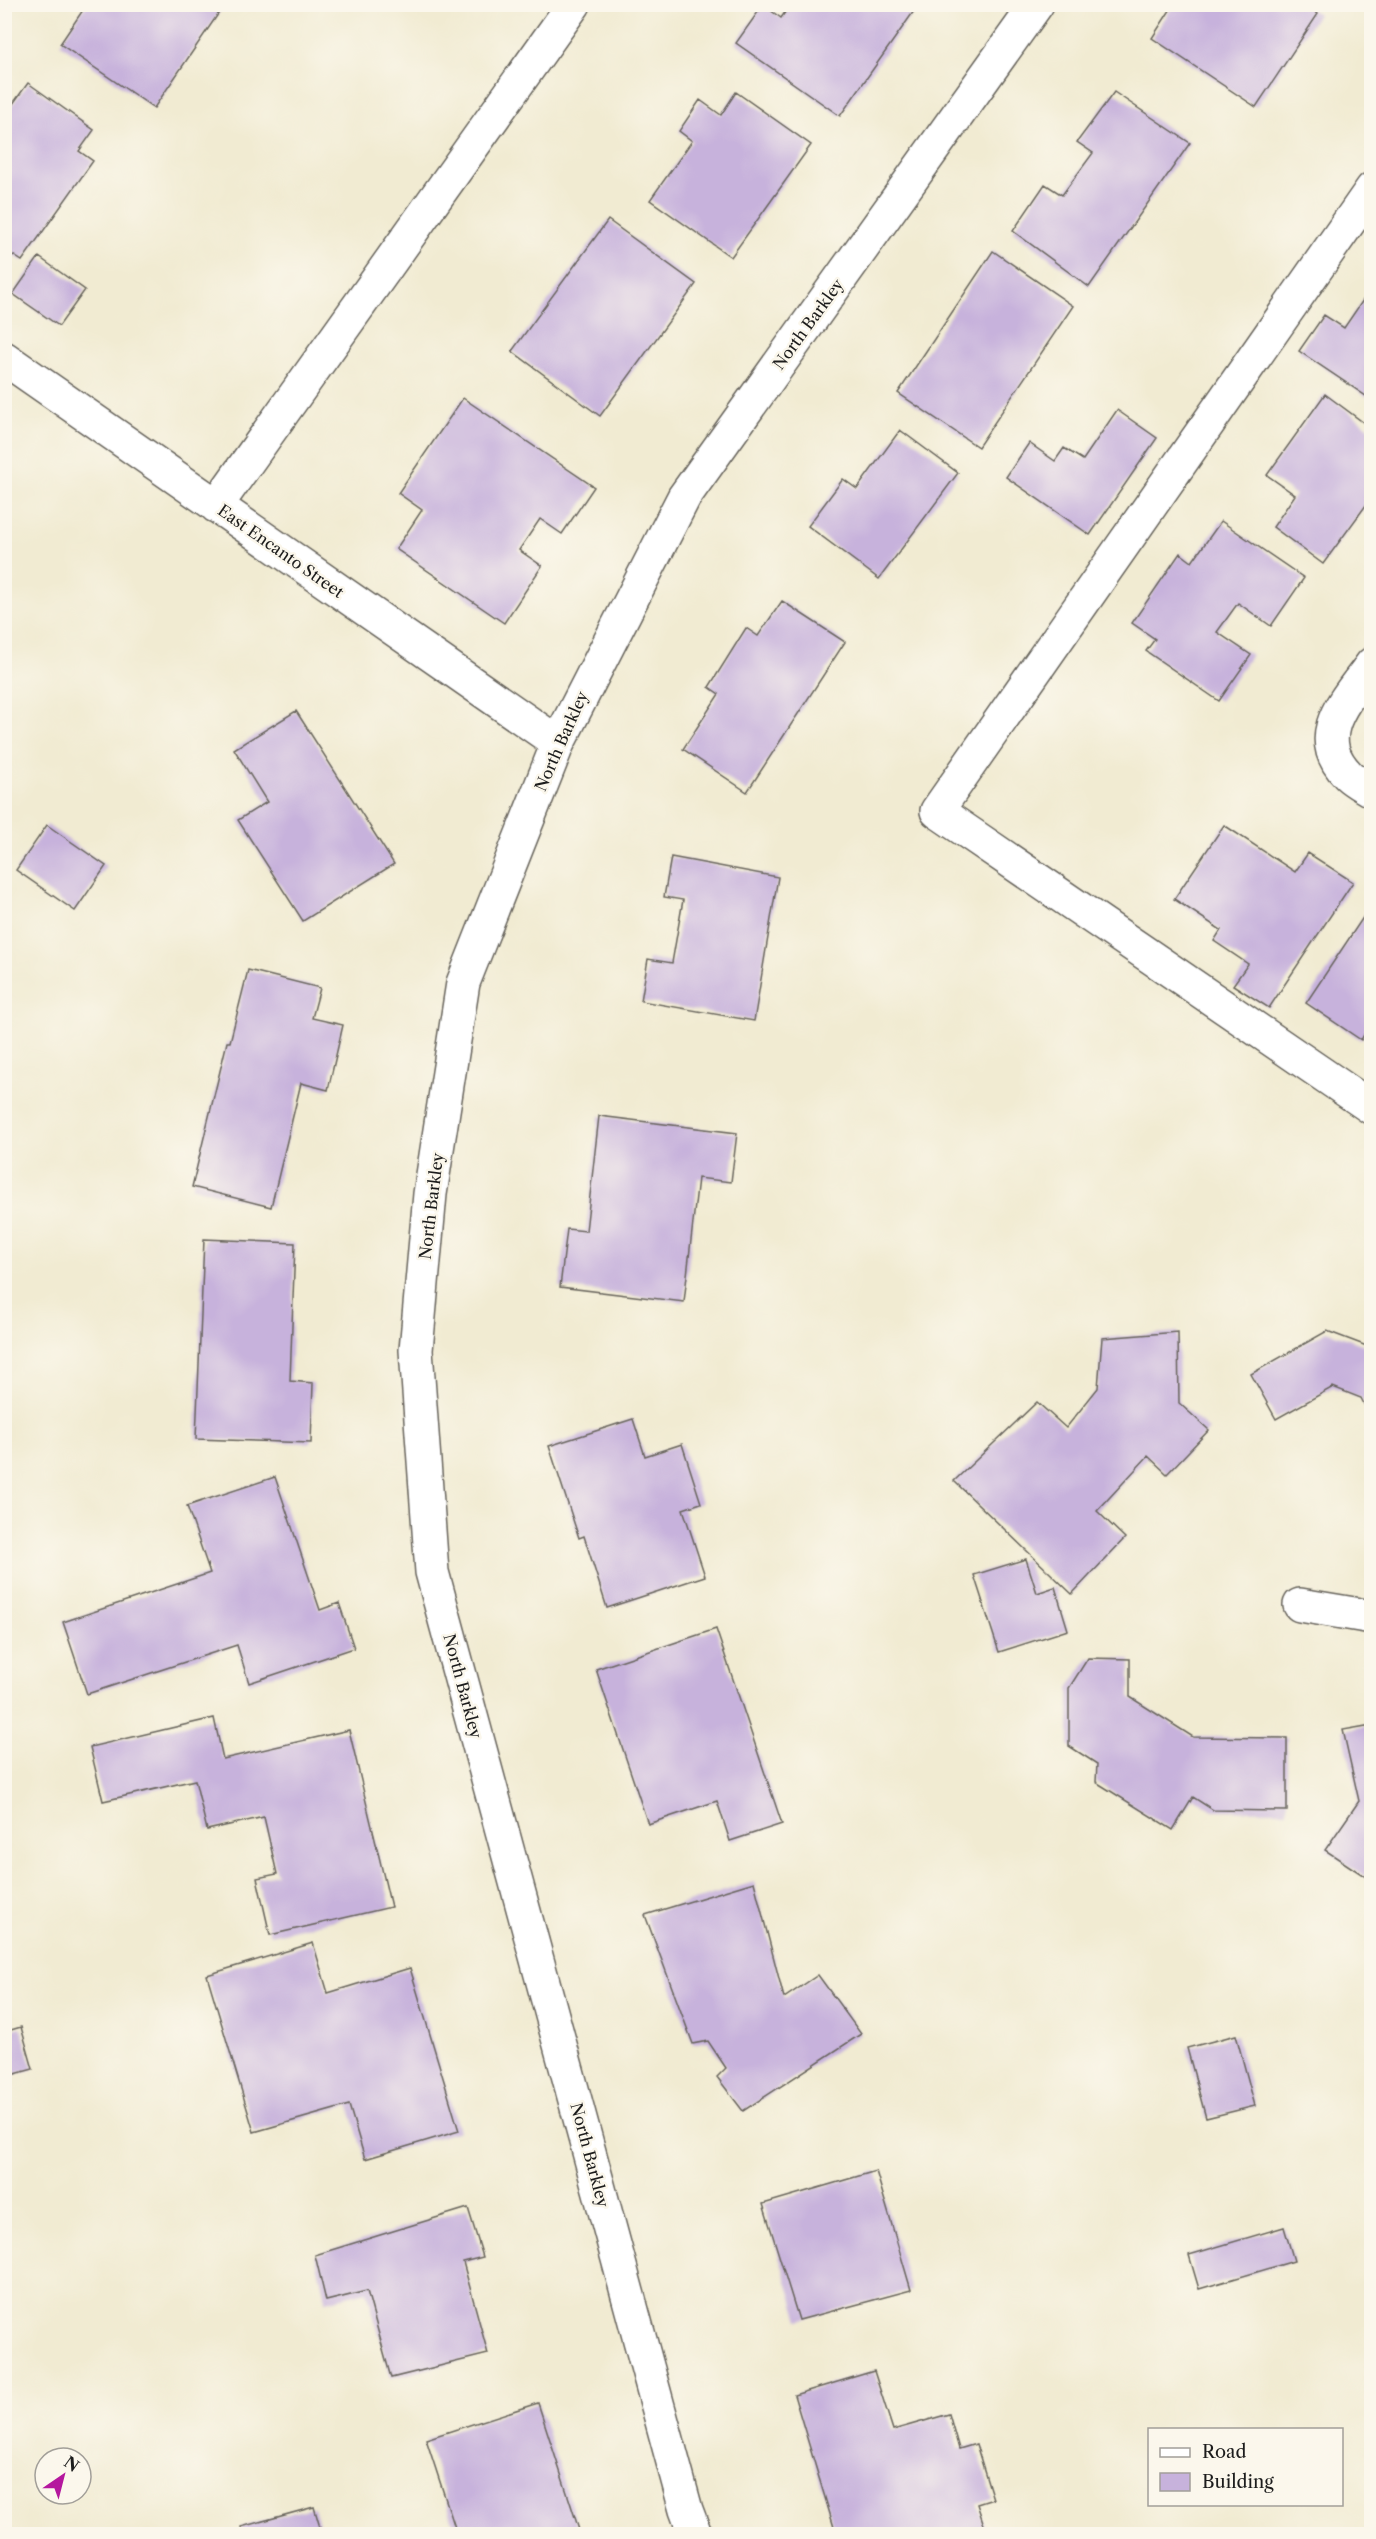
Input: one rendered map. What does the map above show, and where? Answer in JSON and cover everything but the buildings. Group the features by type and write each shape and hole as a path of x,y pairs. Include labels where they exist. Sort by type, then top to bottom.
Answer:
{"street":[{"path":"216,506 574,4"},
{"name":"North Barkley","path":"695,2535 677,2476 432,1572 416,1350 430,1194 463,983 558,743 684,497 1037,4"},
{"path":"1371,189 937,811 1371,1108"},
{"name":"East Encanto Street","path":"4,357 558,743"},
{"path":"1371,664 1334,717 1330,747 1348,775 1371,791"},
{"path":"1300,1605 1371,1617"}]}
